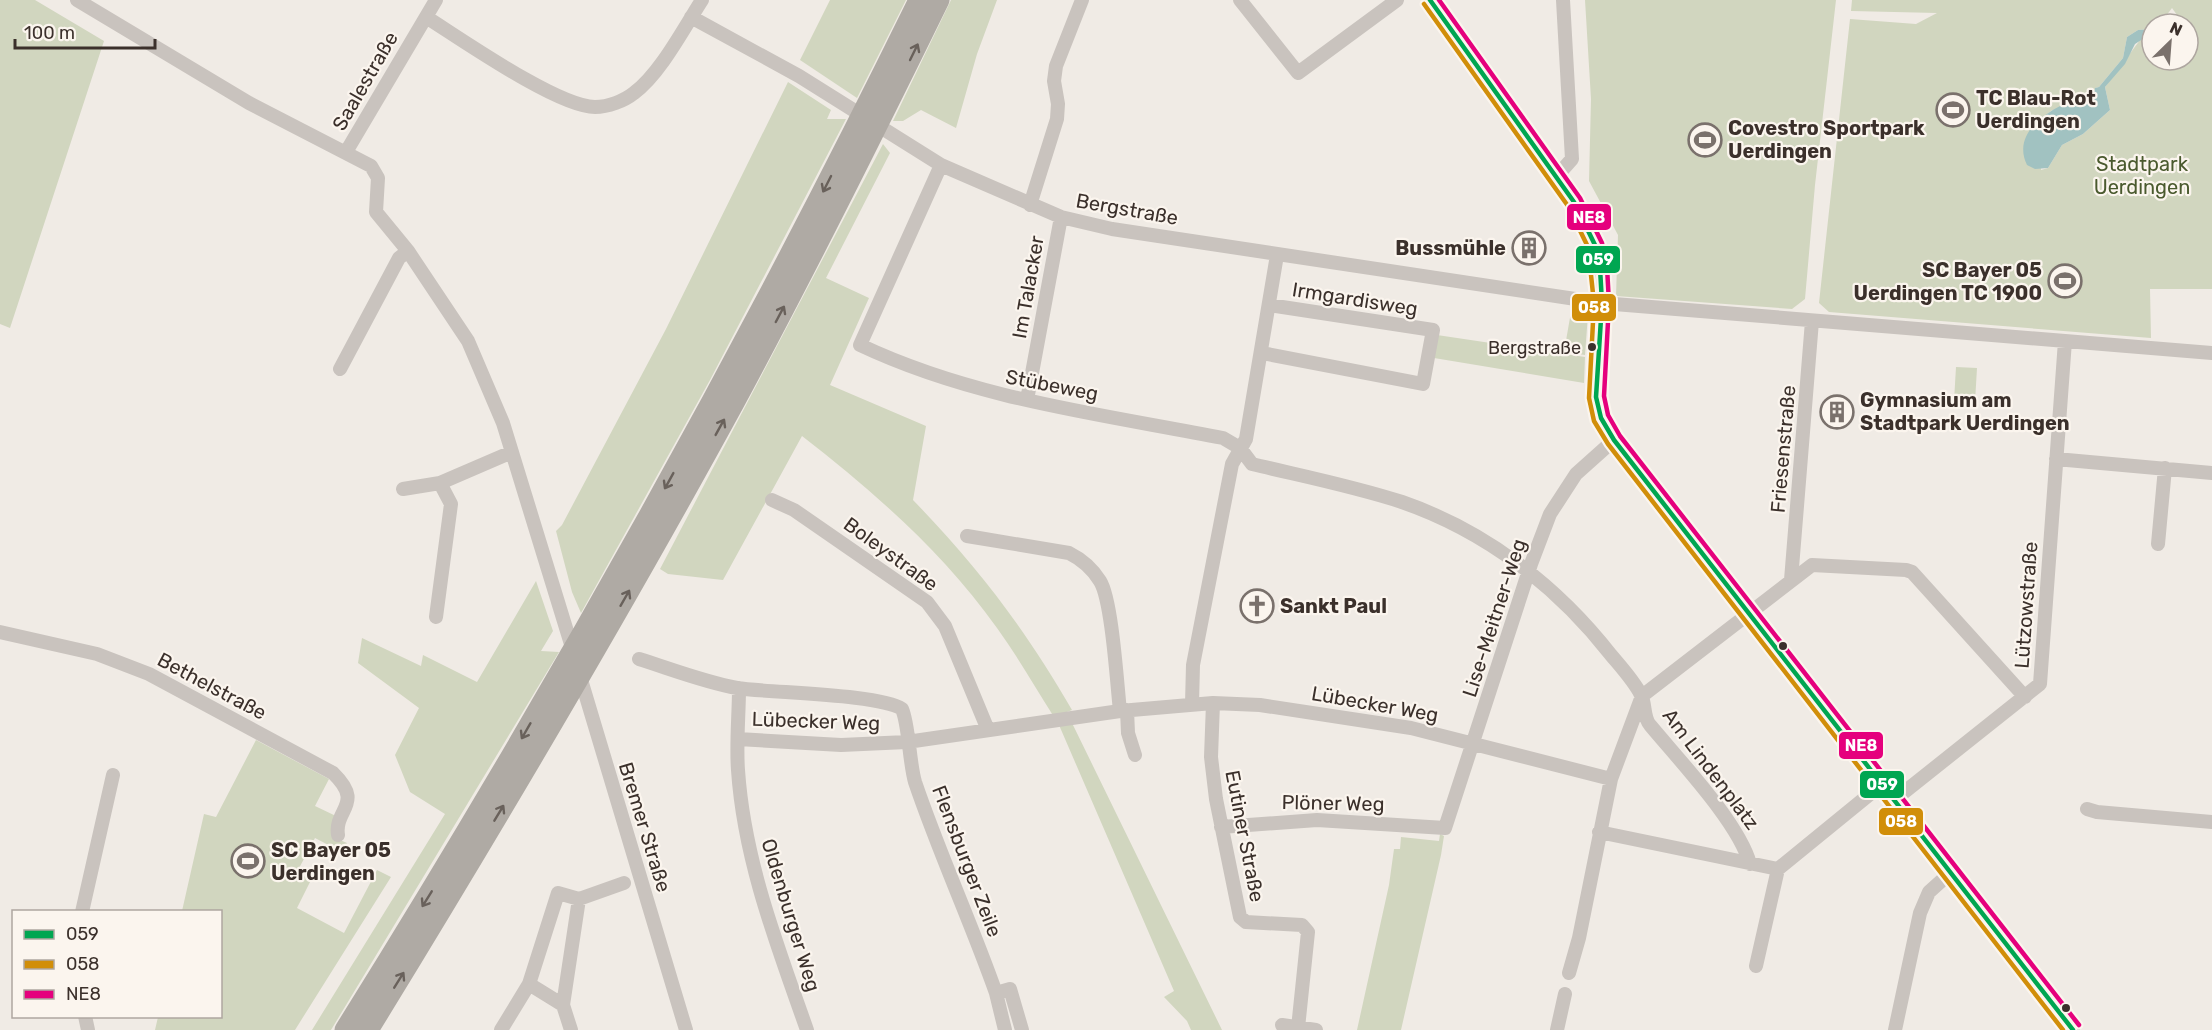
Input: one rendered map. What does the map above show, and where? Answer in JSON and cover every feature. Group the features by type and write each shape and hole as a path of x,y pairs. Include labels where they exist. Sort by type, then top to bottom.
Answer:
{"highway":[{"path":"880,100 919,0"},
{"path":"368,1030 596,648 880,100 939,0"},
{"path":"345,1030 432,892 556,681 577,630 725,398"}],"street":[{"path":"77,0 249,103 346,152"},
{"name":"Saalestraße","path":"346,152 436,0"},
{"path":"426,17 559,98 596,107 615,103 634,93 650,77 702,0"},
{"name":"Im Talacker","path":"1030,205 1057,119 1058,104 1054,81 1056,66 1082,0"},
{"path":"1239,0 1298,73 1397,0"},
{"path":"1430,0 1574,202 1594,245 1600,268 1602,303 1596,397 1601,418 1614,440 1949,874 2073,1030"},
{"path":"1556,177 1572,159 1563,0"},
{"name":"Bergstraße","path":"691,17 799,76 941,165 1061,217 1112,229 1602,303 2212,353"},
{"name":"Bremer Straße","path":"346,152 370,166 378,178 376,212 408,251 468,341 500,415 577,630 686,1030"},
{"name":"Stübeweg","path":"941,165 860,345 926,373 1027,400 1223,438 1240,448 1252,464 1404,503 1467,531 1529,571 1576,614 1642,696"},
{"name":"Im Talacker","path":"1027,400 1061,217"},
{"path":"340,369 399,258 408,251"},
{"name":"Irmgardisweg","path":"1192,704 1193,665 1232,464 1246,439 1277,255"},
{"name":"Irmgardisweg","path":"1262,353 1423,384 1433,330 1269,305"},
{"name":"Friesenstraße","path":"1791,580 1812,321"},
{"name":"Lützowstraße","path":"1893,801 2040,684 2065,341"},
{"name":"Lise-Meitner-Weg","path":"1445,828 1529,571 1557,500 1576,474 1614,440"},
{"path":"403,489 440,483 512,452"},
{"path":"2056,459 2212,473"},
{"path":"2158,544 2165,468"},
{"path":"436,617 451,504 440,483"},
{"name":"Boleystraße","path":"772,500 794,510 927,602 945,626 988,730"},
{"path":"967,536 1069,553 1082,560 1092,570 1106,595 1124,711 1135,755"},
{"path":"1569,973 1579,938 1611,779 1642,696 1812,565 1912,572 2025,697"},
{"name":"Bethelstraße","path":"0,632 97,654 149,674 333,773 346,788 348,799 347,808 337,829 338,835"},
{"name":"Lübecker Weg","path":"639,659 739,688 858,699 895,705 904,713 907,742"},
{"name":"Lübecker Weg","path":"739,688 738,739 841,745 907,742 1124,711 1213,703 1328,714 1473,742 1611,779"},
{"name":"Am Lindenplatz","path":"1642,696 1647,721 1740,837 1750,864"},
{"name":"Eutiner Straße","path":"1213,703 1211,757 1221,827 1240,917 1246,922 1302,926 1308,932 1298,1028"},
{"name":"Oldenburger Weg","path":"738,739 737,769 749,849 761,897 807,1030"},
{"name":"Flensburger Zeile","path":"907,742 914,778 996,993 1005,1030"},
{"path":"82,910 113,775"},
{"path":"1756,966 1778,869 1881,785"},
{"path":"2086,809 2212,822"},
{"name":"Plöner Weg","path":"1221,827 1280,821 1327,820 1445,828"},
{"path":"1599,832 1778,869"},
{"path":"1895,1030 1920,913 1929,892 1949,874"},
{"path":"501,1030 529,984 558,894 579,899 624,883"},
{"path":"571,1030 563,1005 579,899"},
{"path":"529,984 563,1005"},
{"path":"996,993 1010,989 1022,1030"},
{"path":"1557,1030 1564,994"},
{"path":"1282,1026 1317,1030"}],"green space":[{"path":"0,0 35,0 104,41 10,328 0,324"},
{"path":"830,0 906,0 857,98 800,60"},
{"path":"951,0 997,0 977,54 956,128 921,110 903,121 893,121"},
{"name":"Covestro Sportpark Uerdingen","path":"1585,0 1836,0 1815,185 1805,299 1792,309 1616,296 1618,235 1589,181 1591,99"},
{"name":"Stadtpark Uerdingen","path":"1852,0 2212,0 2212,289 2150,289 2151,338 1829,312 1819,303 1850,19 1916,24 1937,13 1851,11","holes":["2172,8 2175,12 2200,12 2200,72 2140,72 2140,40 2105,87 2110,110 2083,134 2062,145 2048,168 2041,170 2043,118 2051,111 2094,92 2095,88 2099,87 2123,58 2127,37 2140,30 2140,12 2169,12"]},
{"path":"788,82 831,110 827,119 846,119 710,380 581,613 572,592 556,531 562,525 666,329"},
{"path":"883,144 890,153 826,278 869,298 830,385 926,426 913,500 980,575 1037,653 1072,710 1054,717 1005,639 954,574 907,525 802,436 723,580 668,574 660,569"},
{"path":"1571,312 1588,314 1585,355 1564,352"},
{"path":"1437,335 1585,357 1584,383 1434,358"},
{"path":"1956,367 1977,368 1975,402 1954,401"},
{"path":"536,581 553,631 541,651 559,652 331,1030 312,1030 445,814 410,792 395,755 419,708 358,663 362,638 421,666 423,655 477,682"},
{"path":"1072,723 1222,1030 1191,1030 1187,1021 1164,997 1174,991 1059,725"},
{"name":"SC Bayer 05 Uerdingen","path":"256,740 329,779 315,806 338,817 340,840 347,843 342,852 315,838 297,872 311,880 297,908 344,933 377,870 391,877 295,1030 155,1030 158,1018 222,1018 222,910 182,910 204,814 216,817"},
{"path":"1440,834 1444,836 1441,855 1401,1030 1357,1030 1389,885 1394,849 1400,849 1401,837 1439,841"}],"water":[{"path":"2140,30 2140,41 2135,44 2125,64 2105,87 2110,110 2083,134 2062,145 2048,168 2035,169 2027,165 2023,151 2025,138 2032,127 2055,109 2094,92 2095,88 2099,87 2123,58 2127,37"}],"transit line":[{"name":"059","path":"1430,0 1574,202 1595,245 1600,268 1602,303 1596,397 1601,418 1614,440 2073,1030"},
{"name":"NE8","path":"1439,0 1580,198 1602,243 1607,267 1609,303 1604,396 1608,415 1620,436 2079,1025"},
{"name":"058","path":"1424,4 1568,206 1588,247 1594,303 1589,398 1594,421 1608,444 2063,1030"}],"place":[{"name":"TC Blau-Rot Uerdingen","path":"1953,110"},
{"name":"Covestro Sportpark Uerdingen","path":"1705,140"},
{"name":"Bussmühle","path":"1529,248"},
{"name":"SC Bayer 05 Uerdingen TC 1900","path":"2065,281"},
{"name":"Bergstraße","path":"1592,347"},
{"name":"Gymnasium am Stadtpark Uerdingen","path":"1837,412"},
{"name":"Sankt Paul","path":"1257,606"},
{"name":"SC Bayer 05 Uerdingen","path":"248,861"}]}
